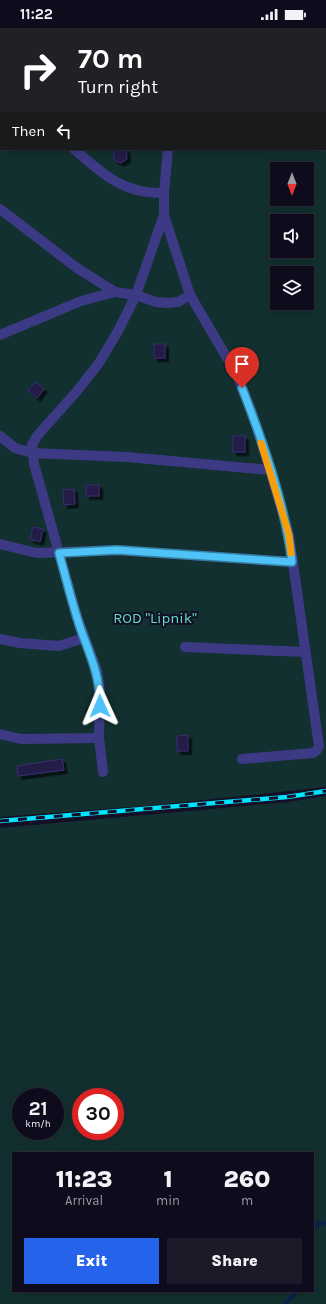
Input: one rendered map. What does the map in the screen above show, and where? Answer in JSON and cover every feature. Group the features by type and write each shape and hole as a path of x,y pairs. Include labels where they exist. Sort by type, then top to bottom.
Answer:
{"street":[{"path":"75,150 120,185 146,194 164,193"},
{"path":"168,150 164,193 164,215 190,295 237,375 252,413 289,535 318,746 317,750 313,752 242,759"},
{"path":"0,209 77,268 115,292"},
{"path":"103,772 99,738 100,690 97,671 84,638 59,553 32,453 32,445 37,436 77,391 99,363 118,331 136,295 164,215"},
{"path":"1,333 81,300 115,292 136,295 156,302 168,303 178,302 190,295"},
{"path":"0,436 15,448 32,453 127,457 270,470"},
{"path":"0,544 37,553 117,550 292,562"},
{"path":"0,639 20,643 59,646 84,638"},
{"path":"185,648 305,652"},
{"path":"0,734 21,739 99,738"}],"green space":[{"name":"ROD \"Lipnik\"","path":"0,150 326,150 326,787 157,805 0,817"},
{"path":"326,796 326,1304 0,1304 0,828 288,802"}],"building":[{"path":"117,150 126,150 127,159 121,163 114,160 114,152"},
{"path":"154,344 165,344 165,358 154,358"},
{"path":"35,382 44,389 37,398 28,391"},
{"path":"233,436 245,436 245,452 233,452"},
{"path":"86,485 99,485 99,496 86,496"},
{"path":"74,489 75,504 64,505 63,490"},
{"path":"33,527 43,529 40,542 30,539"},
{"path":"188,735 188,751 177,751 177,736"},
{"path":"62,759 64,770 18,776 17,766"}],"waterway":[{"path":"314,1228 318,1224 326,1223"},
{"path":"285,1304 296,1292"}],"railway":[{"path":"0,821 287,797 326,791"}],"slow traffic":[{"path":"261,443 289,535 291,553"}],"route":[{"path":"100,706 100,690 97,671 77,617 59,553 117,550 292,562 289,535 252,413 242,388"}]}
